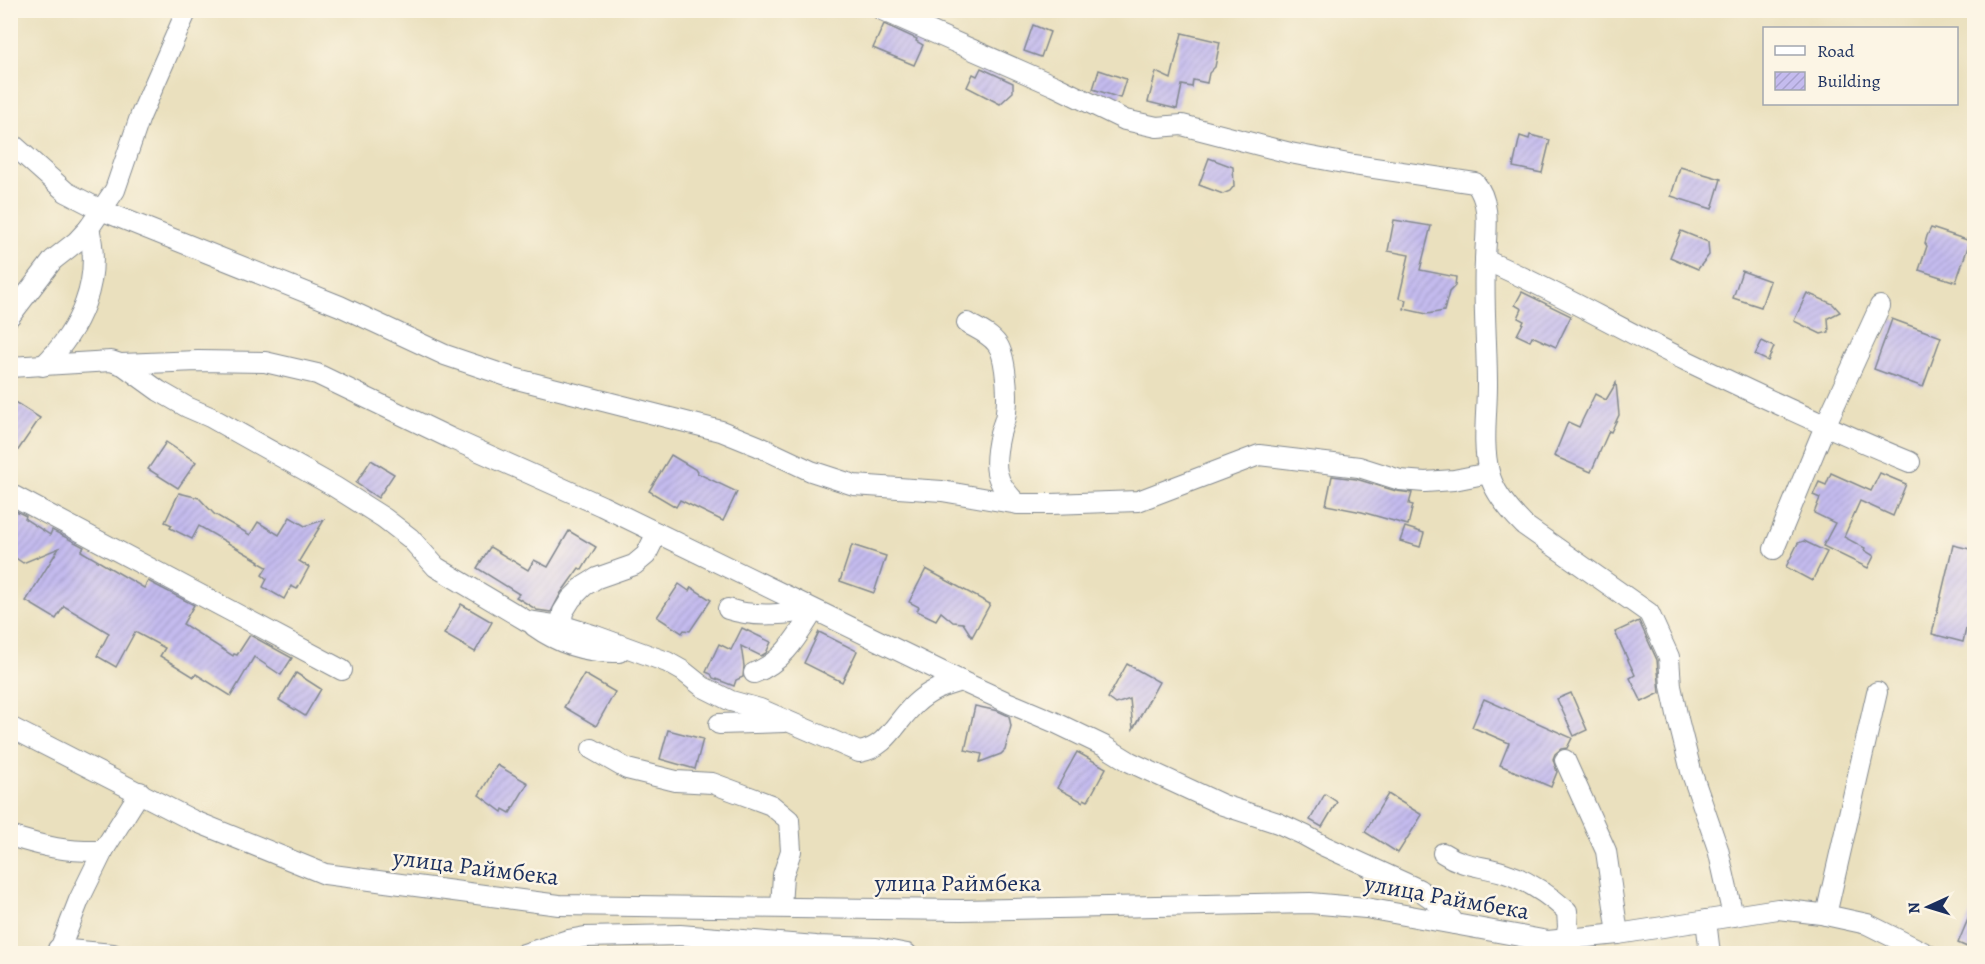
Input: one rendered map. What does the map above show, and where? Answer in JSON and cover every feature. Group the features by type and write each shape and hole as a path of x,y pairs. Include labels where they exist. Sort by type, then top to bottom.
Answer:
{"street":[{"path":"10,316 53,260 76,242 89,228 116,190 140,117 187,10"},
{"path":"882,10 1055,86 1125,120 1157,126 1182,125 1290,153 1475,183 1483,192 1487,211 1484,297 1487,358 1486,449 1489,473 1511,511 1524,525 1649,613 1669,657 1671,686 1678,719 1691,771 1721,860 1733,916"},
{"path":"10,142 66,192 101,210 340,306 445,355 513,378 721,431 811,471 854,485 942,491 1018,504 1138,501 1259,455 1359,466 1400,480 1425,482 1454,480 1489,473"},
{"path":"43,366 56,353 78,321 87,299 94,265 89,228"},
{"path":"1485,260 1525,277 1689,362 1825,426 1910,462"},
{"path":"1774,549 1825,426 1880,306"},
{"path":"967,323 986,334 998,345 1005,365 1006,414 997,452 997,471 999,482 1018,504"},
{"path":"10,367 111,361 121,364 187,407 275,452 384,518 410,538 436,567 548,636 574,647 612,652 637,652"},
{"path":"121,364 198,361 265,362 317,374 450,438 543,478 1009,704 1104,746 1130,762 1223,805 1278,823 1418,889 1441,906 1455,924"},
{"path":"10,494 342,670"},
{"path":"561,626 563,612 571,599 584,586 597,578 634,565 646,555 657,533"},
{"path":"728,609 743,614 814,610"},
{"path":"754,673 780,658 814,610"},
{"path":"527,621 592,634 668,662 703,687 730,701 760,709 860,752 871,750 887,738 913,705 935,688 961,681"},
{"path":"1826,915 1877,692"},
{"path":"719,724 789,722"},
{"name":"улица Раймбека","path":"10,727 192,820 325,874 559,905 961,910 1310,903 1366,908 1548,941 1618,934 1778,909 1826,915 1867,924 1927,954"},
{"path":"592,749 627,769 676,781 712,783 721,786 771,805 789,820 791,851 783,875 782,908"},
{"path":"1565,760 1606,851 1618,934"},
{"path":"113,954 58,951 103,851 140,792"},
{"path":"10,836 47,848 103,851"},
{"path":"1443,853 1467,866 1511,876 1554,900 1567,911 1569,927 1566,939"},
{"path":"1706,920 1710,954"},
{"path":"524,954 585,937 680,935 816,946 876,948 907,954"}],"building":[{"path":"884,24 917,39 916,41 923,45 914,65 873,48"},
{"path":"1033,25 1050,32 1041,57 1024,51"},
{"path":"1182,33 1220,42 1215,67 1209,73 1207,83 1193,80 1192,87 1182,85 1177,109 1148,102 1156,72 1171,79"},
{"path":"981,68 1013,83 1013,92 1000,104 967,87 973,74 977,76"},
{"path":"1099,70 1126,79 1120,98 1093,89"},
{"path":"1530,135 1550,140 1542,173 1513,167 1520,136 1529,139"},
{"path":"1209,158 1233,167 1234,186 1230,191 1223,194 1199,185"},
{"path":"1680,167 1721,179 1712,209 1671,196"},
{"path":"1394,220 1431,226 1420,270 1456,277 1455,286 1449,292 1444,311 1427,314 1404,309 1406,300 1399,298 1409,255 1388,251"},
{"path":"1931,228 1970,241 1956,282 1919,270"},
{"path":"1681,231 1708,242 1709,255 1698,269 1670,257"},
{"path":"1742,271 1770,281 1761,307 1733,298"},
{"path":"1522,292 1571,316 1556,347 1532,336 1530,341 1517,335 1524,321 1518,318 1522,309 1515,305"},
{"path":"1807,293 1833,304 1840,312 1828,318 1829,332 1821,334 1794,321"},
{"path":"1892,319 1941,337 1923,387 1874,369"},
{"path":"1762,341 1774,347 1768,361 1755,355"},
{"path":"1616,383 1619,415 1611,432 1609,431 1591,472 1554,456 1568,422 1579,427 1595,394 1606,400"},
{"path":"10,399 40,418 10,462"},
{"path":"166,442 196,462 178,488 148,469"},
{"path":"671,455 698,471 697,473 737,492 723,521 680,500 676,507 649,491"},
{"path":"371,460 394,474 378,498 356,483"},
{"path":"1831,473 1871,491 1880,473 1906,484 1893,516 1860,501 1844,537 1865,548 1864,550 1874,556 1868,568 1823,546 1835,523 1814,513 1820,498 1813,495 1819,482 1826,485"},
{"path":"1332,476 1356,479 1396,491 1412,493 1409,504 1413,505 1408,525 1326,505"},
{"path":"179,493 199,498 214,514 250,535 258,522 279,535 290,517 305,526 324,520 299,561 309,567 297,589 291,586 284,599 263,587 267,579 262,575 267,567 259,561 199,526 192,539 170,528 172,525 165,522"},
{"path":"10,508 26,516 25,519 50,535 52,530 84,547 81,551 144,588 148,581 194,605 183,624 233,656 237,655 250,635 292,658 281,675 254,657 231,696 196,674 194,677 160,656 165,648 135,632 116,667 97,656 109,633 64,606 56,619 26,601 59,548 23,563 10,554"},
{"path":"1405,527 1424,533 1420,547 1400,541"},
{"path":"569,531 596,547 582,570 579,568 561,593 551,612 537,610 516,597 519,594 477,568 490,547 528,570 534,560 548,567"},
{"path":"1804,541 1827,552 1812,581 1786,567 1798,543"},
{"path":"852,545 886,556 874,593 840,581"},
{"path":"1953,545 1974,550 1974,631 1966,629 1963,642 1932,634"},
{"path":"926,569 990,604 972,637 963,623 953,622 941,612 936,620 917,611 919,607 909,602"},
{"path":"679,584 689,591 691,587 711,600 690,631 684,630 682,633 657,617"},
{"path":"461,604 492,622 475,652 444,634"},
{"path":"1639,621 1657,660 1660,693 1642,702 1630,678 1635,675 1615,632"},
{"path":"742,628 771,642 766,653 761,656 741,646 743,677 736,680 734,686 713,678 706,672 719,644 731,650"},
{"path":"819,632 857,651 842,682 804,663"},
{"path":"1127,664 1159,682 1133,729 1130,699 1116,704 1108,698"},
{"path":"296,673 321,689 305,716 279,700"},
{"path":"584,674 615,692 596,726 564,707"},
{"path":"1571,693 1587,730 1574,736 1557,699"},
{"path":"1484,699 1572,738 1567,748 1555,754 1553,759 1557,772 1551,787 1500,765 1509,743 1472,727"},
{"path":"975,706 1009,716 1011,726 1005,750 1001,754 980,762 982,754 965,750"},
{"path":"668,730 703,739 695,769 660,759"},
{"path":"1077,752 1106,768 1088,801 1084,799 1083,802 1057,788"},
{"path":"497,765 528,783 510,813 503,809 502,812 479,795"},
{"path":"1325,794 1337,802 1322,827 1310,820"},
{"path":"1388,794 1422,815 1398,853 1365,832"},
{"path":"1974,905 1974,950 1958,943"}]}
